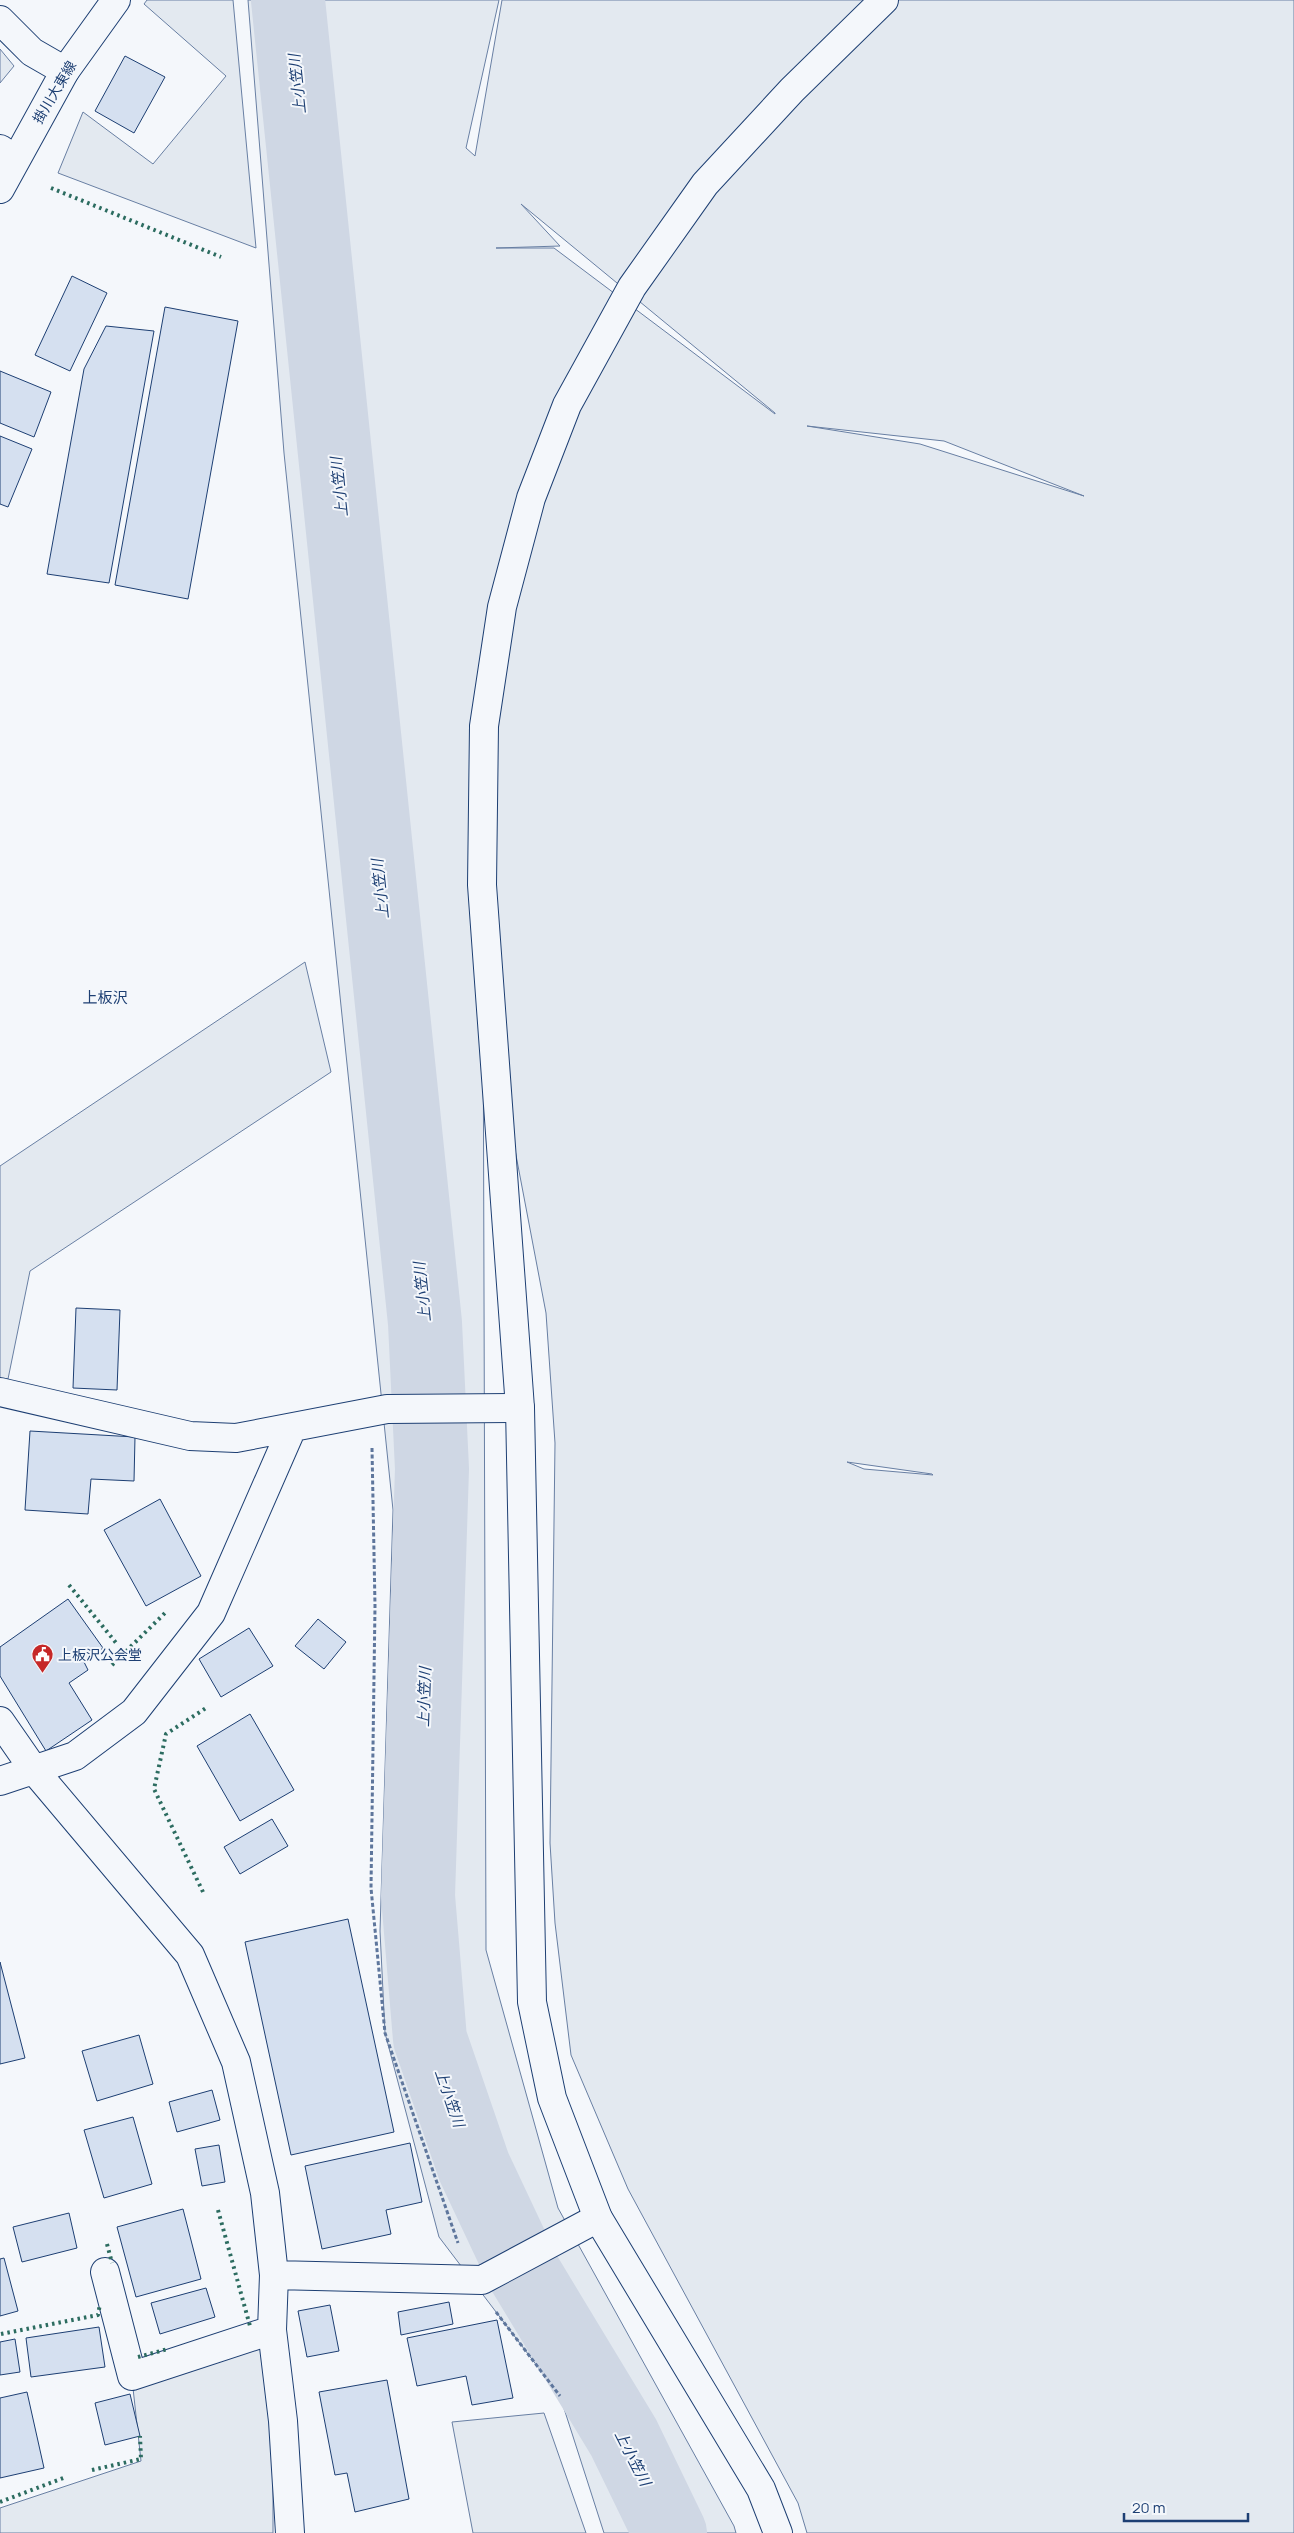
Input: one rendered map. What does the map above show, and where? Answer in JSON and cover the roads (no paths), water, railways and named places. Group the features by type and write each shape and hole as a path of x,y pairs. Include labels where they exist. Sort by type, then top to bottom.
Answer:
{"street":[{"name":"掛川大東線","path":"0,188 8,154 116,0"},
{"path":"778,2533 761,2488 598,2218 552,2098 532,2002 520,1408 482,884 484,726 502,607 531,498 567,405 632,287 705,184 792,90 884,0"},
{"path":"0,20 32,52 65,71"},
{"path":"0,1392 190,1436 236,1438 379,1411 520,1408"},
{"path":"0,1781 75,1756 134,1712 211,1613 292,1428"},
{"path":"0,1721 34,1770 190,1955 236,2062 265,2193 274,2274 272,2330 283,2421 290,2533"},
{"path":"274,2274 477,2280 598,2218"},
{"path":"105,2272 132,2376 272,2330"}],"waterway":[{"name":"上小笠川","path":"288,0 425,1323 432,1469 418,1896 430,2039 474,2167 523,2271 624,2438 670,2533"}],"place":[{"name":"上板沢公会堂","path":"42,1673"}],"district":[{"name":"上板沢","path":"105,997"}]}
